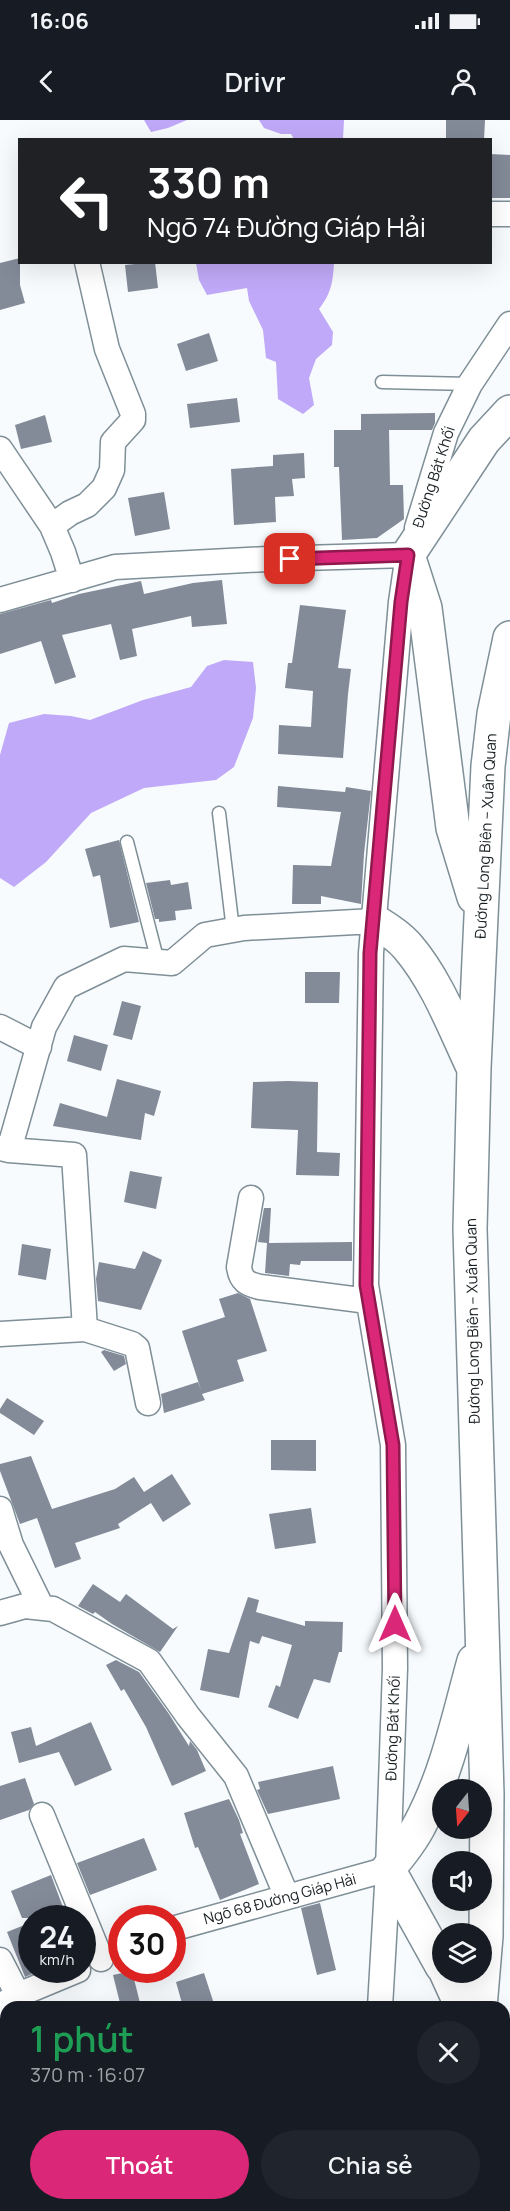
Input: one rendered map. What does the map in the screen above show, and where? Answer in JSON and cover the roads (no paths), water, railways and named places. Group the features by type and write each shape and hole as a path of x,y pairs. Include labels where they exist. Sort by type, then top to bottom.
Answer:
{"main road":[{"path":"481,924 453,828 425,608 408,555 484,440 510,412"},
{"name":"Đường Long Biên – Xuân Quan","path":"481,2001 486,1936 487,1794 470,1230 474,1068 488,766 494,714 510,638"},
{"path":"374,921 395,934 407,945 432,983 474,1068"},
{"path":"432,1948 388,1869 406,1848 421,1823 440,1779 483,1624"},
{"path":"451,1983 459,2001"}],"street":[{"path":"492,214 510,214"},
{"path":"52,526 70,513 87,505 104,488 112,470 113,442 133,420 132,409 107,349 87,264"},
{"name":"Đường Bát Khối","path":"380,2001 388,1869 395,1668 393,1445 366,1285 370,953 401,602 408,555 446,433 470,384 510,324"},
{"path":"0,449 52,526 72,580"},
{"path":"0,600 116,567 408,555"},
{"path":"85,1329 74,1155 5,1149 44,1027 66,987 124,959 172,963 205,935 233,930 374,921"},
{"path":"0,1027 39,1047"},
{"path":"251,1198 239,1267 240,1277 248,1284 260,1287 368,1301"},
{"path":"0,1334 85,1329 132,1344 137,1348 148,1403"},
{"path":"0,1509 11,1545 42,1608"},
{"path":"0,1613 25,1606 53,1609 149,1661 188,1716 236,1776 287,1898"},
{"path":"42,1815 102,1959"},
{"name":"Ngõ 68 Đường Giáp Hải","path":"186,1925 388,1869"},
{"path":"0,1960 9,2001 49,1983"}],"lane":[{"path":"382,382 470,384"},
{"path":"219,813 233,930"},
{"path":"127,843 158,962"}]}
